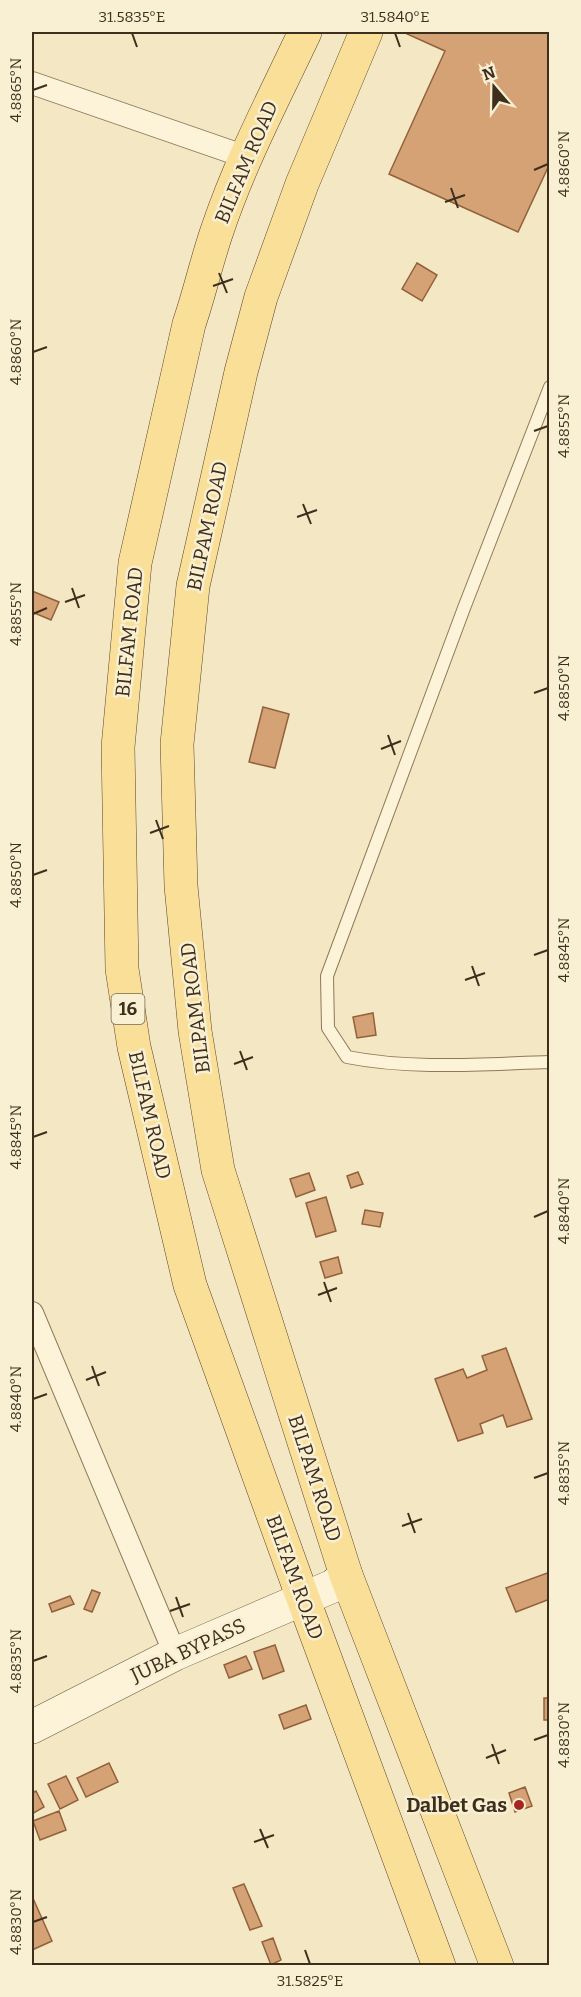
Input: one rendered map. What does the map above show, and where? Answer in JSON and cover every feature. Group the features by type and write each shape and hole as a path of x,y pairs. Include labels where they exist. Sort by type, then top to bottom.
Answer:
{"main road":[{"name":"BILFAM ROAD","path":"305,32 246,157 218,229 189,324 135,563 118,747 122,969 134,1047 190,1285 439,1965"},
{"name":"BILPAM ROAD","path":"366,32 302,184 261,297 241,372 193,586 177,744 181,886 195,1031 218,1170 346,1575 497,1965"},
{"name":"JUBA BYPASS","path":"32,1727 175,1654 333,1586 346,1575"}],"street":[{"path":"32,83 246,157"},
{"path":"32,1313 175,1654"}],"lane":[{"path":"549,387 327,976 328,1028 347,1057 377,1063 549,1062"}],"building":[{"path":"408,32 550,32 550,163 518,232 389,174 445,51 407,34"},
{"path":"417,263 437,275 422,301 402,289"},
{"path":"32,591 59,602 51,620 32,612"},
{"path":"263,707 289,714 275,768 249,762"},
{"path":"373,1013 376,1035 357,1038 353,1017"},
{"path":"358,1172 363,1184 351,1188 347,1176"},
{"path":"309,1173 315,1190 296,1197 290,1179"},
{"path":"326,1197 336,1231 316,1237 306,1203"},
{"path":"365,1210 383,1213 380,1227 362,1224"},
{"path":"338,1257 342,1273 325,1278 320,1262"},
{"path":"506,1348 532,1419 507,1427 503,1415 480,1424 483,1433 458,1441 435,1379 463,1369 467,1378 487,1370 482,1356"},
{"path":"550,1572 550,1599 516,1612 506,1588"},
{"path":"92,1590 100,1593 92,1612 84,1609"},
{"path":"70,1596 74,1604 52,1612 49,1604"},
{"path":"275,1645 284,1671 263,1679 254,1652"},
{"path":"246,1656 252,1669 229,1678 224,1665"},
{"path":"544,1698 550,1698 550,1720 544,1720"},
{"path":"306,1705 311,1719 284,1729 279,1715"},
{"path":"109,1763 118,1782 86,1797 77,1778"},
{"path":"66,1776 78,1800 60,1809 48,1784"},
{"path":"525,1787 532,1806 515,1812 509,1793"},
{"path":"36,1791 44,1807 32,1814 32,1793"},
{"path":"59,1811 66,1830 40,1840 33,1821"},
{"path":"244,1884 262,1926 250,1930 233,1888"},
{"path":"32,1896 52,1941 32,1950"},
{"path":"273,1938 281,1960 271,1965 262,1942"}],"place":[{"name":"Dalbet Gas","path":"519,1805"}]}
